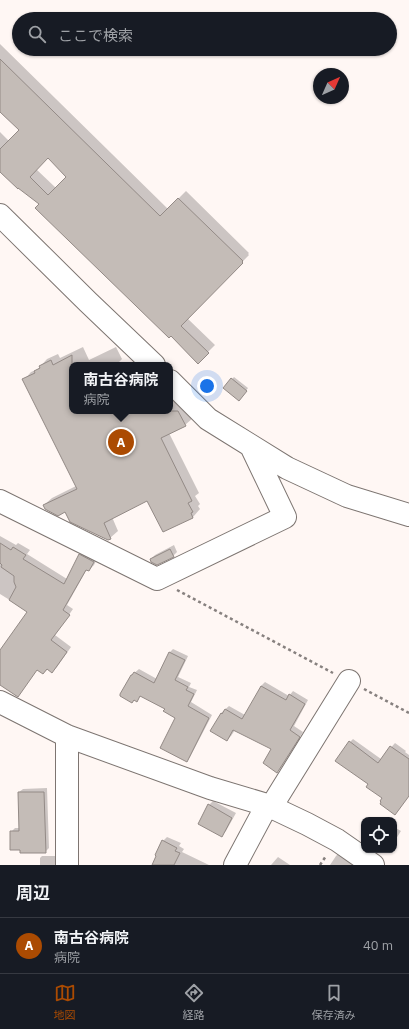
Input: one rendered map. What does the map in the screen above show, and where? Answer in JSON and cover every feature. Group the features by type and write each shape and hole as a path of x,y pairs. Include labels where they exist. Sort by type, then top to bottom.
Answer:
{"street":[{"path":"0,215 151,362"},
{"path":"173,384 208,419 287,468 347,496 409,515"},
{"path":"0,501 157,579 284,517 251,446"},
{"path":"235,865 269,806 349,681"},
{"path":"0,702 67,736 210,788 269,806 337,840 373,865"},
{"path":"67,736 67,865"}],"path":[{"path":"157,579 409,713"}],"building":[{"path":"0,59 160,216 178,198 243,261 243,263 181,326 209,353 198,364 171,336 169,338 35,208 39,204 18,189 0,172 0,149 19,130 0,112","holes":["48,158 66,177 48,195 30,177"]},
{"path":"72,355 72,362 69,362 69,414 173,414 173,411 178,411 186,426 161,438 192,501 188,503 193,512 191,513 193,518 163,532 147,501 104,523 111,539 108,540 70,522 65,512 58,516 45,509 43,505 77,489 22,379 35,373 34,371 40,368 39,366 51,360 53,365"},
{"path":"231,378 247,391 239,401 223,388"},
{"path":"0,543 11,550 13,547 26,555 23,559 64,584 79,554 94,562 89,571 86,570 63,610 70,615 51,640 67,652 52,673 47,669 43,674 37,670 18,697 0,685 0,650 27,612 9,600 16,587 14,576 1,567"},
{"path":"170,549 174,557 157,565 151,562 150,559"},
{"path":"169,652 185,660 175,680 188,687 186,690 194,694 188,706 209,718 187,762 160,748 175,718 163,711 165,709 140,696 137,702 134,700 132,703 120,696 134,672 154,683"},
{"path":"261,686 286,700 289,694 305,704 290,730 300,737 277,773 263,763 271,749 233,730 227,741 210,731 225,709 242,719"},
{"path":"349,741 378,763 390,746 409,759 409,796 395,815 380,804 382,798 366,787 368,784 335,761"},
{"path":"18,792 44,792 46,853 20,853 20,850 10,850 10,831 19,831"},
{"path":"208,804 232,818 222,837 198,824"},
{"path":"162,840 177,848 175,851 180,853 174,865 152,865"}],"place":[{"name":"南古谷病院","path":"121,442"}]}
